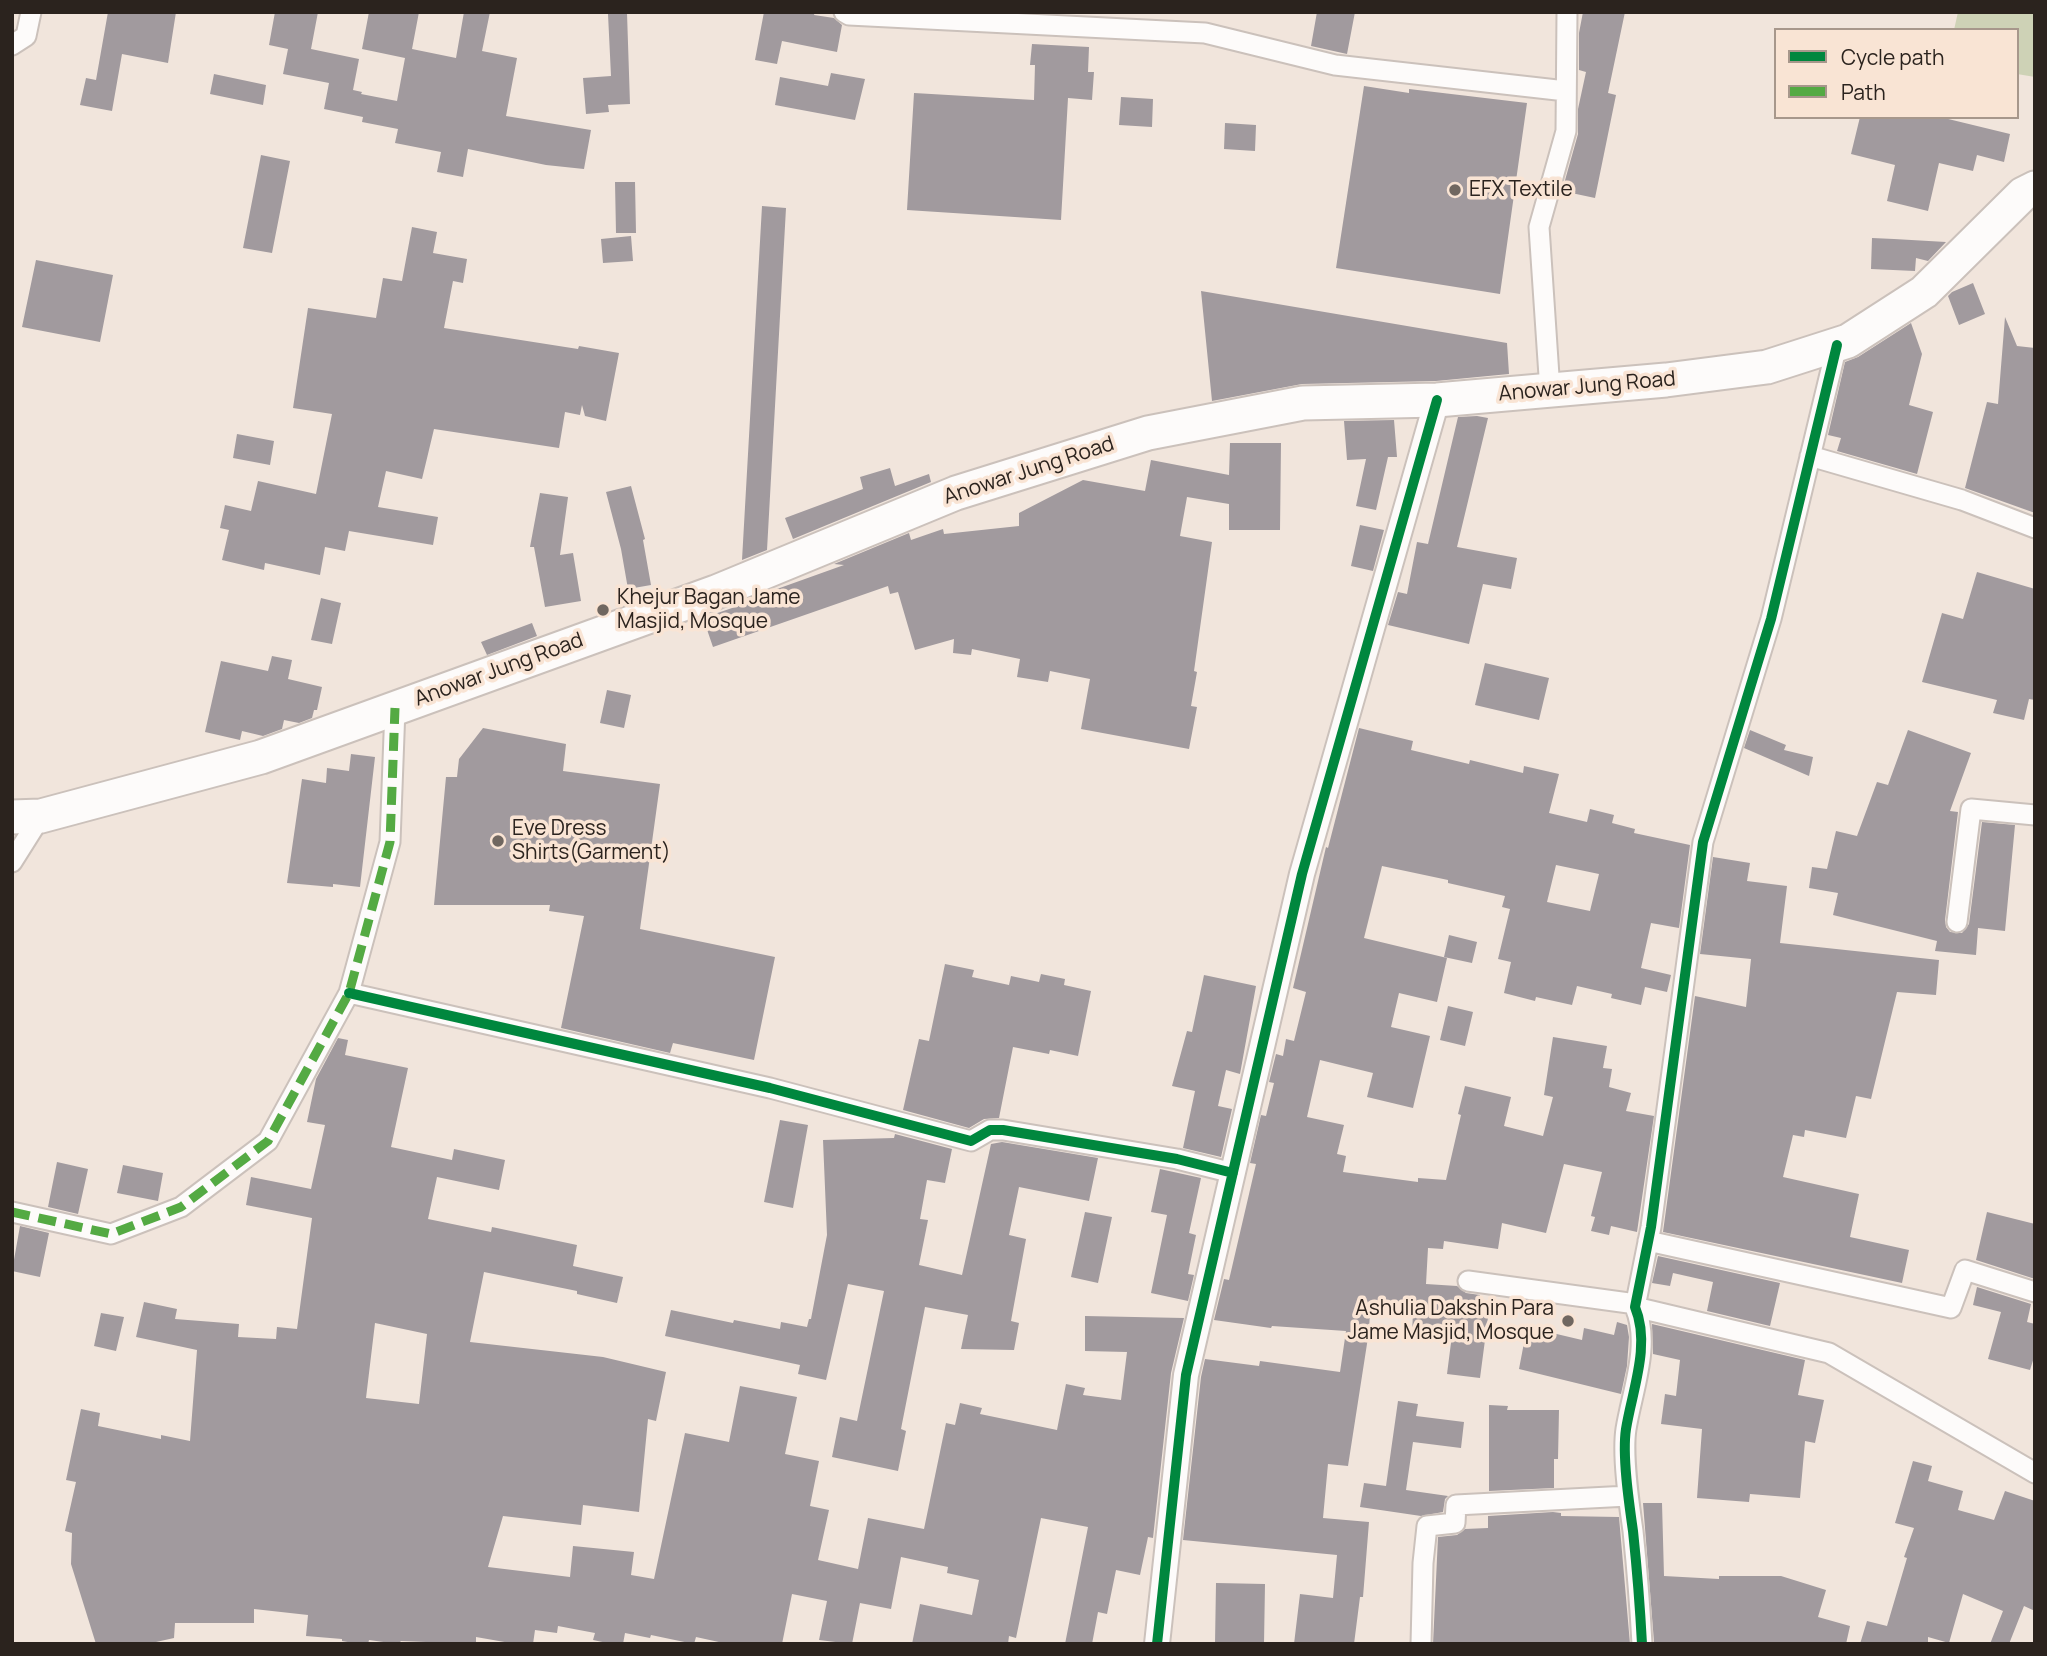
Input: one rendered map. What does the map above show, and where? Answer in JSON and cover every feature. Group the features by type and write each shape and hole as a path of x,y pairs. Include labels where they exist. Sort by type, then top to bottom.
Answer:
{"highway":[{"name":"Anowar Jung Road","path":"27,817 261,757 716,592 956,493 1148,433 1303,403 1437,400 1550,391 1768,367 1848,341 1924,292 2023,194 2035,188"}],"street":[{"path":"12,45 26,36 31,12"},
{"path":"844,12 849,15 1205,33 1335,65 1566,91"},
{"path":"1550,391 1539,227 1566,131 1567,12"},
{"path":"1642,1644 1625,1433 1642,1345 1640,1318 1635,1306 1648,1241 1703,842 1771,619 1837,345"},
{"path":"1157,1644 1186,1375 1302,874 1437,400"},
{"path":"1810,456 1962,500 2035,528"},
{"path":"12,1212 111,1234 181,1206 268,1141 349,993 390,842 395,708"},
{"path":"1957,922 1971,809 2035,815"},
{"path":"12,862 27,817"},
{"path":"349,993 770,1088 971,1141 989,1130 1003,1130 1177,1159 1233,1173"},
{"path":"1648,1241 1951,1308 1965,1270 2035,1292"},
{"path":"1468,1281 1635,1306 1829,1353 2035,1473"},
{"path":"1421,1644 1423,1563 1427,1526 1455,1523 1456,1504 1628,1496"}],"green space":[{"path":"1958,12 2035,12 2035,77 2019,74 2019,28 1954,28"}],"building":[{"path":"108,12 176,12 168,63 122,54 112,111 80,105 86,78 96,80"},
{"path":"275,12 318,12 311,49 359,59 353,90 397,101 405,58 362,49 369,12 419,12 412,49 456,58 464,12 490,12 482,51 517,58 506,116 591,130 584,169 546,165 468,149 463,177 437,172 441,152 395,143 398,129 362,122 363,117 324,109 329,83 283,74 288,49 269,45"},
{"path":"764,12 815,12 814,15 834,18 842,25 837,52 782,41 777,64 755,60"},
{"path":"1317,12 1355,12 1347,54 1311,46"},
{"path":"1583,12 1625,12 1608,93 1616,95 1595,198 1562,191 1578,134 1578,109 1586,72 1579,70 1579,33"},
{"path":"627,13 630,104 608,105 609,112 586,114 583,78 611,76 608,14"},
{"path":"1032,44 1089,47 1088,72 1094,72 1092,100 1068,98 1061,220 907,210 914,93 1034,100 1035,65 1030,65"},
{"path":"831,73 865,79 855,120 775,105 780,77 828,86"},
{"path":"214,74 266,85 263,105 210,94"},
{"name":"EFX Textile","path":"1364,86 1409,93 1409,89 1527,103 1500,294 1336,268"},
{"path":"1121,97 1153,99 1152,127 1119,125"},
{"path":"1860,119 1948,119 2010,134 2004,162 1977,155 1973,171 1939,163 1928,211 1887,201 1895,165 1851,154"},
{"path":"1225,123 1256,125 1255,151 1224,149"},
{"path":"261,155 290,161 272,253 243,248"},
{"path":"615,182 635,182 636,233 616,233"},
{"path":"762,206 786,208 767,550 742,560"},
{"path":"412,227 437,232 433,253 467,259 463,283 453,281 444,328 619,353 606,421 585,416 582,405 580,415 565,412 559,448 434,429 422,479 386,471 378,507 438,517 433,545 349,531 345,551 325,547 320,575 265,563 264,570 222,560 229,530 220,528 225,505 251,511 258,481 316,494 332,414 293,408 308,308 376,318 383,278 402,281"},
{"path":"631,236 633,261 603,263 601,239"},
{"path":"1872,238 1946,242 1928,261 1916,258 1915,271 1871,269"},
{"path":"36,260 113,275 100,342 22,327"},
{"path":"1973,283 1985,314 1959,325 1948,296"},
{"path":"1201,291 1507,343 1509,374 1436,381 1302,384 1212,401"},
{"path":"2005,317 2017,346 2035,348 2035,513 1965,488 1987,402 1998,404"},
{"path":"1911,323 1922,354 1909,405 1933,412 1917,474 1837,451 1841,438 1828,435 1845,362 1858,357"},
{"path":"1458,417 1488,418 1457,547 1517,558 1511,589 1483,584 1469,644 1388,625 1398,592 1407,594 1417,542 1428,544"},
{"path":"1394,420 1397,457 1388,457 1376,510 1356,506 1366,459 1347,460 1344,421"},
{"path":"237,434 274,441 270,465 233,458"},
{"path":"1230,443 1281,443 1280,530 1229,530 1229,504 1187,497 1180,536 1212,542 1194,671 1197,672 1191,706 1197,707 1189,749 1081,729 1090,679 1050,671 1048,682 1017,677 1020,659 972,649 971,655 953,653 954,639 915,650 898,592 890,594 888,586 713,647 703,618 844,565 834,564 909,533 911,540 943,529 944,534 1019,526 1019,513 1083,480 1145,491 1151,460 1229,475"},
{"path":"890,468 895,486 929,474 931,482 793,539 785,518 863,489 860,477"},
{"path":"631,486 645,539 643,540 651,585 628,589 606,492"},
{"path":"540,493 568,497 560,555 573,553 581,601 545,607 534,547 530,547"},
{"path":"1360,525 1384,530 1373,571 1351,566"},
{"path":"1977,572 2035,589 2035,700 2029,699 2024,720 1993,713 1997,700 1922,682 1942,613 1963,619"},
{"path":"321,598 341,603 332,644 311,640"},
{"path":"532,623 537,636 487,655 481,642"},
{"path":"272,656 292,660 288,679 322,687 317,710 314,710 312,718 299,723 284,720 282,729 263,736 242,731 240,740 205,732 221,661 268,671"},
{"path":"1485,663 1549,678 1539,720 1475,705"},
{"path":"607,690 631,695 624,728 600,723"},
{"path":"483,728 566,744 563,771 660,784 640,929 775,957 754,1060 673,1043 670,1053 561,1028 584,916 549,911 550,905 434,905 446,777 457,777 459,759"},
{"path":"1359,728 1413,741 1411,750 1469,764 1470,760 1523,773 1524,766 1559,774 1549,813 1587,822 1590,809 1614,815 1612,823 1635,829 1634,833 1690,845 1679,928 1651,923 1641,968 1671,975 1667,992 1645,987 1641,1005 1611,998 1612,994 1577,986 1572,1005 1536,997 1535,1001 1504,993 1511,962 1498,959 1510,909 1502,907 1505,896 1382,866 1364,938 1447,958 1437,1002 1399,993 1391,1027 1430,1036 1413,1108 1367,1097 1373,1073 1320,1060 1307,1117 1344,1125 1337,1154 1346,1156 1343,1172 1418,1182 1418,1178 1446,1180 1465,1086 1511,1097 1504,1126 1543,1136 1553,1097 1544,1095 1553,1037 1607,1046 1603,1068 1612,1069 1609,1087 1631,1093 1626,1111 1654,1116 1637,1232 1611,1226 1609,1235 1591,1231 1595,1217 1591,1216 1602,1172 1564,1164 1546,1233 1502,1223 1498,1249 1444,1241 1443,1249 1428,1248 1426,1284 1457,1286 1466,1293 1480,1295 1479,1302 1490,1302 1480,1378 1447,1374 1452,1335 1412,1333 1413,1313 1370,1311 1348,1466 1328,1464 1323,1518 1369,1522 1363,1597 1360,1597 1354,1644 1294,1644 1300,1594 1333,1598 1337,1555 1183,1540 1205,1359 1259,1366 1260,1361 1340,1372 1346,1331 1271,1328 1214,1320 1224,1279 1229,1280 1256,1164 1250,1163 1261,1115 1266,1116 1274,1083 1269,1082 1276,1054 1283,1056 1286,1039 1294,1041 1306,992 1293,988 1326,847 1328,848","holes":["1556,865 1599,874 1590,911 1547,902"]},
{"path":"1750,730 1786,745 1784,750 1813,757 1809,776 1744,748"},
{"path":"1908,730 1971,753 1950,811 1958,812 1945,920 1950,932 1962,933 1969,924 1982,822 2015,825 2005,931 1978,928 1976,955 1935,951 1937,941 1833,915 1838,893 1809,888 1812,867 1827,869 1836,831 1857,836 1877,782 1888,785"},
{"path":"351,754 375,757 360,887 287,883 302,779 326,783 327,768 349,771"},
{"path":"1713,857 1750,863 1747,881 1787,886 1780,943 1939,960 1936,995 1897,992 1871,1099 1856,1096 1846,1138 1805,1130 1804,1137 1793,1135 1783,1177 1859,1194 1850,1237 1909,1250 1902,1283 1663,1232 1695,996 1746,1007 1751,959 1700,954"},
{"path":"1449,935 1477,942 1472,963 1444,957"},
{"path":"945,964 974,970 972,977 1009,985 1011,976 1039,982 1041,974 1065,979 1064,985 1091,991 1078,1056 1050,1050 1049,1054 1013,1047 999,1118 984,1119 969,1128 903,1110 919,1039 929,1041"},
{"path":"1204,975 1256,986 1240,1074 1226,1070 1218,1106 1232,1109 1221,1157 1183,1148 1195,1091 1172,1086 1187,1031 1192,1032"},
{"path":"1448,1006 1473,1012 1465,1046 1440,1040"},
{"path":"338,1038 348,1040 345,1055 408,1068 391,1147 452,1160 454,1149 505,1160 499,1190 437,1177 428,1219 491,1232 492,1227 577,1245 573,1266 623,1277 617,1303 577,1294 577,1291 484,1272 470,1342 603,1357 666,1372 656,1421 648,1419 639,1512 583,1505 581,1525 503,1516 488,1567 570,1577 573,1546 634,1552 631,1575 654,1579 685,1433 729,1442 740,1386 797,1397 785,1454 819,1461 810,1506 829,1510 818,1560 858,1569 868,1518 924,1529 946,1423 955,1425 960,1403 982,1408 980,1414 1057,1430 1066,1384 1085,1388 1083,1395 1121,1400 1127,1352 1085,1351 1085,1316 1184,1318 1171,1373 1153,1538 1148,1537 1140,1575 1116,1570 1107,1614 1098,1612 1092,1644 1065,1644 1088,1527 1041,1518 1016,1638 1009,1636 1008,1644 912,1644 920,1604 972,1615 979,1580 947,1573 948,1567 901,1557 891,1609 860,1603 852,1644 819,1640 827,1601 792,1594 782,1644 728,1644 696,1637 694,1644 651,1635 650,1638 625,1633 623,1644 612,1644 593,1640 595,1633 558,1626 557,1633 535,1630 533,1644 476,1637 476,1644 401,1641 398,1644 369,1640 368,1644 359,1644 342,1639 306,1636 308,1615 254,1609 254,1623 175,1623 174,1638 147,1644 96,1644 71,1564 72,1533 65,1531 76,1482 66,1480 81,1409 100,1413 98,1426 161,1439 161,1435 190,1441 197,1350 136,1337 144,1302 177,1309 175,1319 239,1324 238,1337 276,1339 277,1327 297,1329 312,1218 246,1205 251,1177 311,1189 325,1125 307,1122 316,1079","holes":["375,1323 427,1334 419,1404 366,1398"]},
{"path":"780,1120 808,1125 793,1208 764,1202"},
{"path":"895,1134 952,1149 945,1183 927,1180 920,1219 928,1220 919,1265 962,1275 991,1144 1002,1142 1098,1158 1089,1201 1019,1187 1009,1235 1026,1239 1011,1321 1019,1323 1014,1350 961,1349 968,1315 925,1307 901,1429 906,1431 898,1471 832,1457 840,1417 857,1421 884,1291 848,1284 826,1380 798,1374 800,1365 665,1336 671,1310 733,1323 734,1320 780,1329 781,1322 807,1327 811,1319 827,1235 823,1140 894,1138"},
{"path":"57,1162 88,1169 78,1214 48,1207"},
{"path":"123,1165 163,1173 158,1201 117,1193"},
{"path":"1160,1169 1201,1178 1189,1233 1196,1235 1188,1274 1194,1275 1188,1301 1151,1293 1167,1215 1151,1212"},
{"path":"1085,1212 1112,1217 1098,1283 1071,1277"},
{"path":"1987,1212 2035,1224 2035,1279 1976,1260"},
{"path":"20,1226 49,1233 40,1277 12,1271"},
{"path":"1658,1256 1780,1283 1770,1326 1707,1311 1713,1282 1673,1273 1670,1286 1652,1283"},
{"path":"1977,1287 2031,1304 2027,1322 2035,1324 2035,1354 2030,1370 1988,1359 2001,1312 1973,1305"},
{"path":"101,1313 124,1317 116,1351 94,1346"},
{"path":"1617,1322 1627,1325 1629,1337 1621,1394 1519,1369 1527,1327 1582,1340 1584,1328 1614,1335"},
{"path":"1652,1324 1805,1360 1798,1395 1824,1400 1815,1443 1805,1441 1800,1498 1750,1494 1749,1502 1697,1498 1702,1429 1661,1424 1665,1394 1676,1396 1680,1360 1653,1354"},
{"path":"1398,1401 1418,1404 1416,1416 1464,1422 1461,1448 1413,1442 1406,1490 1448,1496 1443,1512 1421,1516 1360,1507 1364,1483 1386,1486"},
{"path":"1489,1405 1508,1406 1507,1410 1559,1410 1558,1459 1554,1459 1554,1488 1489,1491"},
{"path":"1913,1461 1932,1466 1928,1481 1963,1491 1958,1510 1994,1520 2005,1491 2035,1501 2035,1611 2024,1606 2009,1644 1990,1644 2003,1611 1963,1594 1949,1643 1928,1637 1928,1644 1860,1644 1867,1621 1887,1626 1907,1558 1904,1557 1914,1528 1895,1523"},
{"path":"1643,1503 1662,1503 1664,1576 1719,1579 1719,1576 1781,1576 1826,1590 1818,1617 1850,1626 1846,1644 1654,1642"},
{"path":"1561,1513 1561,1516 1619,1517 1630,1644 1433,1644 1438,1537 1457,1535 1465,1529 1488,1528 1488,1516"},
{"path":"1216,1583 1265,1584 1264,1644 1215,1644"}],"marked path":[{"path":"12,1212 111,1234 181,1207 268,1141 349,993 390,842 395,708"}],"cycle path":[{"path":"1642,1644 1625,1452 1626,1429 1641,1352 1635,1307 1651,1227 1703,842 1771,619 1837,345"},
{"path":"1157,1644 1186,1375 1302,874 1437,400"},
{"path":"349,993 770,1088 971,1141 990,1130 1003,1130 1177,1159 1233,1173"}],"place":[{"name":"EFX Textile","path":"1455,190"},
{"name":"Khejur Bagan Jame Masjid, Mosque","path":"603,610"},
{"name":"Eve Dress Shirts(Garment)","path":"498,841"},
{"name":"Ashulia Dakshin Para Jame Masjid, Mosque","path":"1568,1321"}]}
